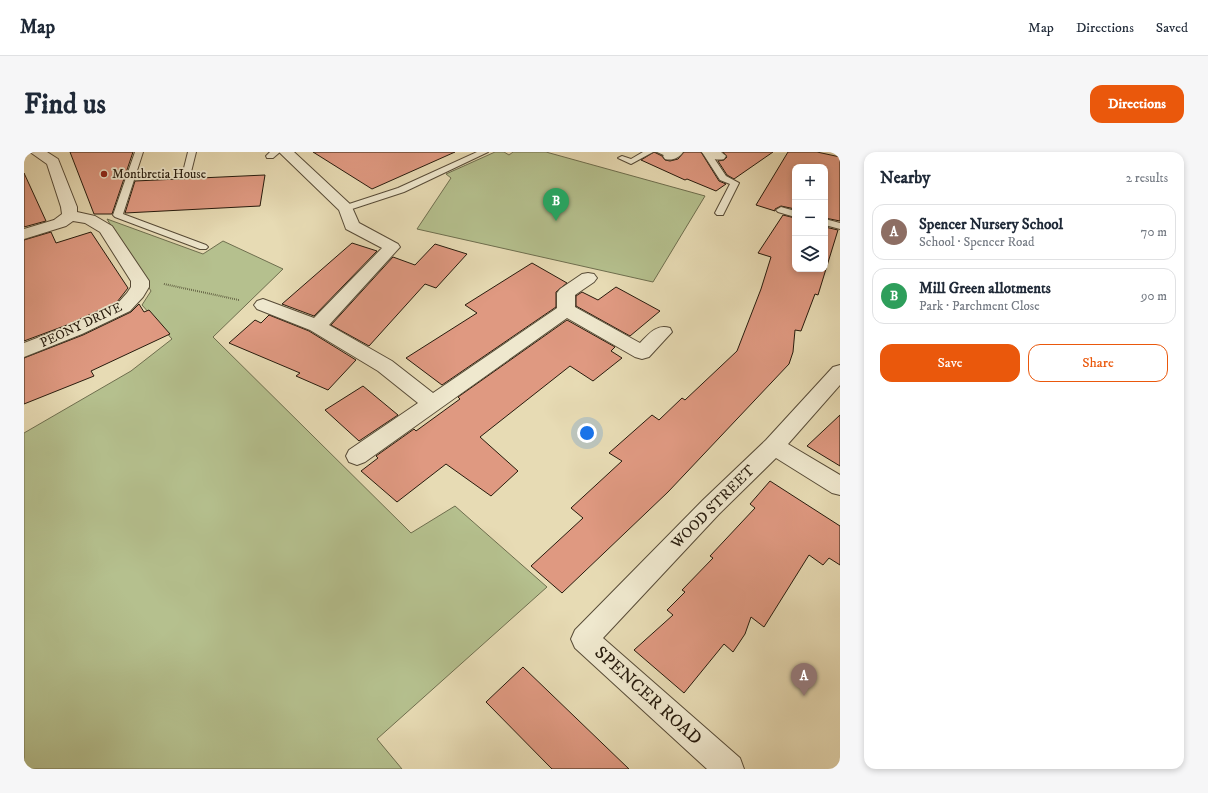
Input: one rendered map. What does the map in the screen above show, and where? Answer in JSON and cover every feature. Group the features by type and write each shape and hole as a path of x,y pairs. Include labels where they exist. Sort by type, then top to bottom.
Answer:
{"street":[{"path":"37,152 53,162 61,188 70,207 70,216"},
{"path":"277,153 346,208 352,226 392,247 355,284 317,326"},
{"path":"24,234 60,224 70,216 90,219 106,229 140,282 140,285"},
{"path":"566,310 566,293 588,278"},
{"name":"PEONY DRIVE","path":"24,350 75,330 124,307 134,297 140,285"},
{"path":"263,305 317,326 385,366 432,404"},
{"path":"566,310 642,352 663,332"},
{"path":"357,456 566,310"},
{"name":"WOOD STREET","path":"584,639 711,507 774,446 840,372"},
{"path":"774,446 840,486"},
{"name":"SPENCER ROAD","path":"584,639 729,769"}],"lane":[{"path":"139,152 118,215 202,247"},
{"path":"187,172 192,152"},
{"path":"346,208 401,190 484,152"},
{"path":"622,158 632,162 649,152"},
{"path":"712,153 723,178 734,183 720,213"},
{"path":"781,210 792,213"},
{"path":"828,223 840,226"}],"path":[{"path":"140,285 166,284 263,305"}],"green space":[{"path":"495,152 504,152 509,155 513,152 546,152 705,196 653,282 417,229 451,178 446,174"},
{"path":"107,219 203,254 223,241 283,269 213,337 411,533 455,506 547,587 377,739 402,769 24,769 24,433 131,371 172,339 142,305 151,291"}],"building":[{"name":"Montbretia House","path":"70,152 133,152 112,214 94,214"},
{"path":"313,152 455,152 372,189"},
{"path":"654,152 662,156 665,160 670,161 678,159 684,152 701,152 719,181 726,184 716,191 687,179 685,180 641,160"},
{"path":"723,152 773,152 734,179 727,175 718,161 724,160 727,157"},
{"path":"788,152 817,152 840,157 840,221 828,219 828,164 792,164 792,208 781,206 775,209 775,211 756,205"},
{"path":"24,173 46,221 24,227"},
{"path":"265,175 260,206 125,213 135,181"},
{"path":"783,215 792,217 792,272 825,272 818,295 815,294 801,331 795,330 793,352 789,364 668,492 562,593 531,566 583,518 571,508 622,461 609,453 652,415 659,420 682,398 685,400 737,351 761,289 771,257 758,253"},
{"path":"828,228 838,230 828,262"},
{"path":"51,232 56,243 91,232 128,288 117,302 67,325 24,341 24,240"},
{"path":"352,243 377,251 314,316 282,304"},
{"path":"435,244 467,254 436,288 425,284 369,346 331,325 393,257 415,265"},
{"path":"532,263 567,283 556,292 556,307 442,385 406,358 477,313 465,305"},
{"path":"616,287 660,311 630,336 576,306 576,296 582,292 598,300"},
{"path":"139,304 144,312 149,310 170,334 91,371 94,376 24,404 24,358 83,335 131,312"},
{"path":"269,315 309,331 356,360 328,390 296,376 300,373 229,343 255,320 261,323"},
{"path":"567,320 615,347 611,351 622,358 593,381 570,366 480,437 518,471 491,496 446,464 397,502 361,471 378,458 376,456 414,429 416,431 460,399 458,397"},
{"path":"363,386 398,415 359,441 325,410"},
{"path":"840,415 840,466 807,446"},
{"path":"770,481 840,526 840,565 829,558 823,565 809,555 764,627 751,617 745,634 733,652 724,644 684,693 634,650 673,615 667,610 685,592 682,590 713,558 710,556 755,508 750,504"},
{"path":"523,667 629,769 552,769 486,702"}],"place":[{"name":"Montbretia House","path":"104,174"},
{"name":"Mill Green allotments","path":"556,221"},
{"name":"Spencer Nursery School","path":"804,696"}]}
